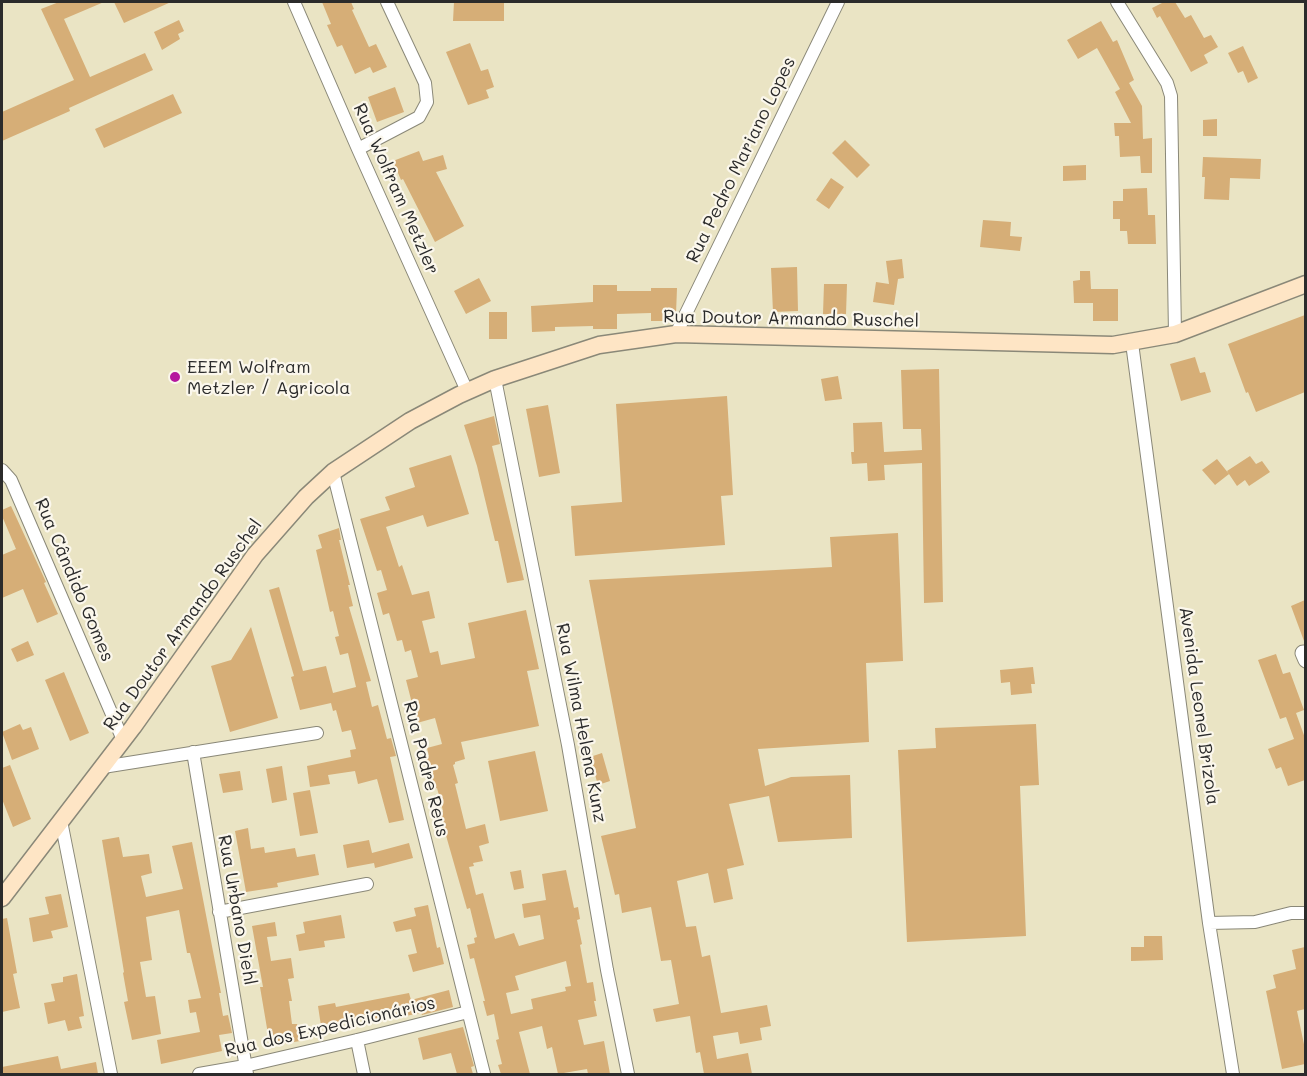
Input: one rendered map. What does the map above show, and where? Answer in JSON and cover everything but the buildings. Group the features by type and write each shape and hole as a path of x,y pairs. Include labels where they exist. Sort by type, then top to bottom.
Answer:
{"main road":[{"name":"Rua Doutor Armando Ruschel","path":"2,898 123,740 255,555 306,497 333,472 410,421 467,391 495,379 599,345 675,334 1113,345 1132,343 1175,334 1305,284"}],"street":[{"name":"Rua Wolfram Metzler","path":"294,2 467,391"},
{"path":"358,149 419,117 427,102 425,83 387,2"},
{"name":"Rua Pedro Mariano Lopes","path":"675,334 838,2"},
{"path":"1117,2 1167,83 1171,96 1175,334"},
{"name":"Avenida Leonel Brizola","path":"1132,343 1209,923 1233,1074"},
{"name":"Rua Wilma Helena Kunz","path":"495,379 568,745 607,970 628,1074"},
{"name":"Rua Cândido Gomes","path":"2,470 11,480 123,740"},
{"name":"Rua Padre Reus","path":"333,472 483,1074"},
{"path":"1305,653 1303,653 1305,660"},
{"path":"102,767 317,733"},
{"name":"Rua Urbano Diehl","path":"193,752 246,1070"},
{"path":"61,821 111,1074"},
{"path":"219,912 367,884"},
{"path":"1209,923 1255,921 1291,913 1305,913"},
{"name":"Rua dos Expedicionários","path":"200,1074 246,1070 468,1012"},
{"path":"357,1040 364,1074"}],"place":[{"name":"EEEM Wolfram Metzler / Agricola","path":"175,377"}]}
